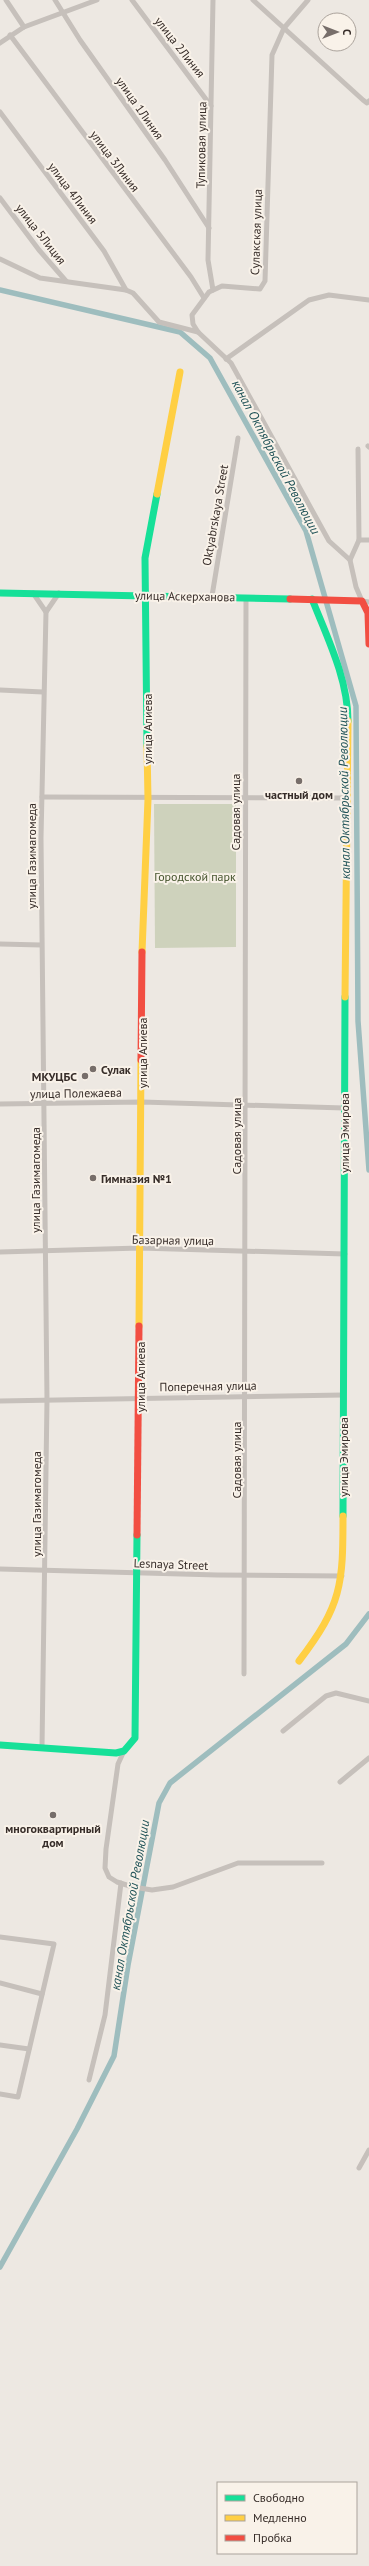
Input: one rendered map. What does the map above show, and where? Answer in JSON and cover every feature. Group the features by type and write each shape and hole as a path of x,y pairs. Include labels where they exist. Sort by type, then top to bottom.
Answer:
{"street":[{"path":"6,0 24,27"},
{"name":"улица 1Линия","path":"55,0 62,13 169,166 209,229"},
{"path":"0,43 24,27 97,0"},
{"name":"улица 2Линия","path":"132,0 211,106"},
{"name":"Тупиковая улица","path":"213,0 208,260 213,290"},
{"path":"253,0 368,102"},
{"name":"Сулакская улица","path":"213,290 222,286 260,289 265,281 272,55 284,28 308,0"},
{"name":"улица 3Линия","path":"10,35 191,277 204,298"},
{"name":"улица 4Линия","path":"0,112 104,251 126,290"},
{"name":"улица 5Лиция","path":"0,198 38,250 66,281"},
{"path":"0,259 40,278 126,290 133,293 159,322 198,332"},
{"path":"213,290 204,298 192,315 193,324 198,332 231,363 329,542 350,560"},
{"path":"226,359 309,300 329,295 369,300"},
{"name":"улица Алиева","path":"124,1751 135,1738 136,1573 140,1397 142,954 148,799 146,595 144,565 147,538 180,372"},
{"name":"Oktyabrskaya Street","path":"212,596 238,438"},
{"path":"358,449 358,540 350,560 356,587 365,602 368,613 369,644"},
{"path":"358,540 369,540"},
{"name":"улица Аскерханова","path":"0,593 212,596 365,602"},
{"path":"33,593 46,612 59,593"},
{"name":"Садовая улица","path":"244,1674 246,1574 246,598"},
{"name":"улица Эмирова","path":"299,1661 330,1620 342,1576 345,1254 344,1108 348,711 338,666 315,599"},
{"name":"улица Газимагомеда","path":"42,1747 46,1571 47,1400 42,945 43,692 46,612"},
{"path":"0,690 43,692"},
{"path":"42,797 148,799 347,798"},
{"path":"0,944 42,945"},
{"name":"улица Полежаева","path":"0,1104 142,1102 344,1108"},
{"name":"Базарная улица","path":"0,1252 140,1248 345,1254"},
{"name":"Поперечная улица","path":"0,1401 140,1397 343,1395"},
{"name":"Lesnaya Street","path":"0,1569 136,1573 342,1576"},
{"path":"283,1731 326,1696 336,1693 369,1701"},
{"path":"0,1745 116,1753 124,1751"},
{"path":"124,1751 118,1764 105,1868 109,1877 120,1883 133,1887 152,1890 173,1887 238,1863 322,1863"},
{"path":"340,1782 369,1758"},
{"path":"89,2080 105,2015 120,1883"},
{"path":"0,1937 54,1944 18,2097 0,2094"},
{"path":"0,1983 42,1994"},
{"path":"0,2045 29,2049"},
{"path":"369,2150 360,2168 369,2161"}],"green space":[{"name":"Городской парк","path":"154,804 236,804 236,947 155,948"}],"waterway":[{"name":"канал Октябрьской Революции","path":"0,290 180,332 210,358 306,531 356,706 358,1021 369,1170"},
{"name":"канал Октябрьской Революции","path":"0,2267 77,2129 114,2056 128,1965 159,1803 170,1783 346,1644 369,1614"}],"traffic: fast":[{"path":"147,746 145,558 157,494"},
{"path":"0,593 290,599"},
{"path":"312,599 341,674 347,705 348,721"},
{"path":"343,1516 345,997"},
{"path":"0,1745 116,1753 124,1751 135,1738 137,1535"}],"traffic: slow":[{"path":"157,494 180,372"},
{"path":"345,997 348,721"},
{"path":"142,952 148,799 147,746"},
{"path":"139,1326 141,1060"},
{"path":"299,1661 324,1624 337,1593 342,1559 343,1516"}],"traffic: jam":[{"path":"290,599 362,601 368,613 369,644"},
{"path":"141,1060 142,952"},
{"path":"137,1535 139,1326"}],"place":[{"name":"частный дом","path":"299,781"},
{"name":"Сулак","path":"93,1069"},
{"name":"МКУЦБС","path":"85,1076"},
{"name":"Гимназия №1","path":"93,1178"},
{"name":"многоквартирный дом","path":"53,1815"}]}
